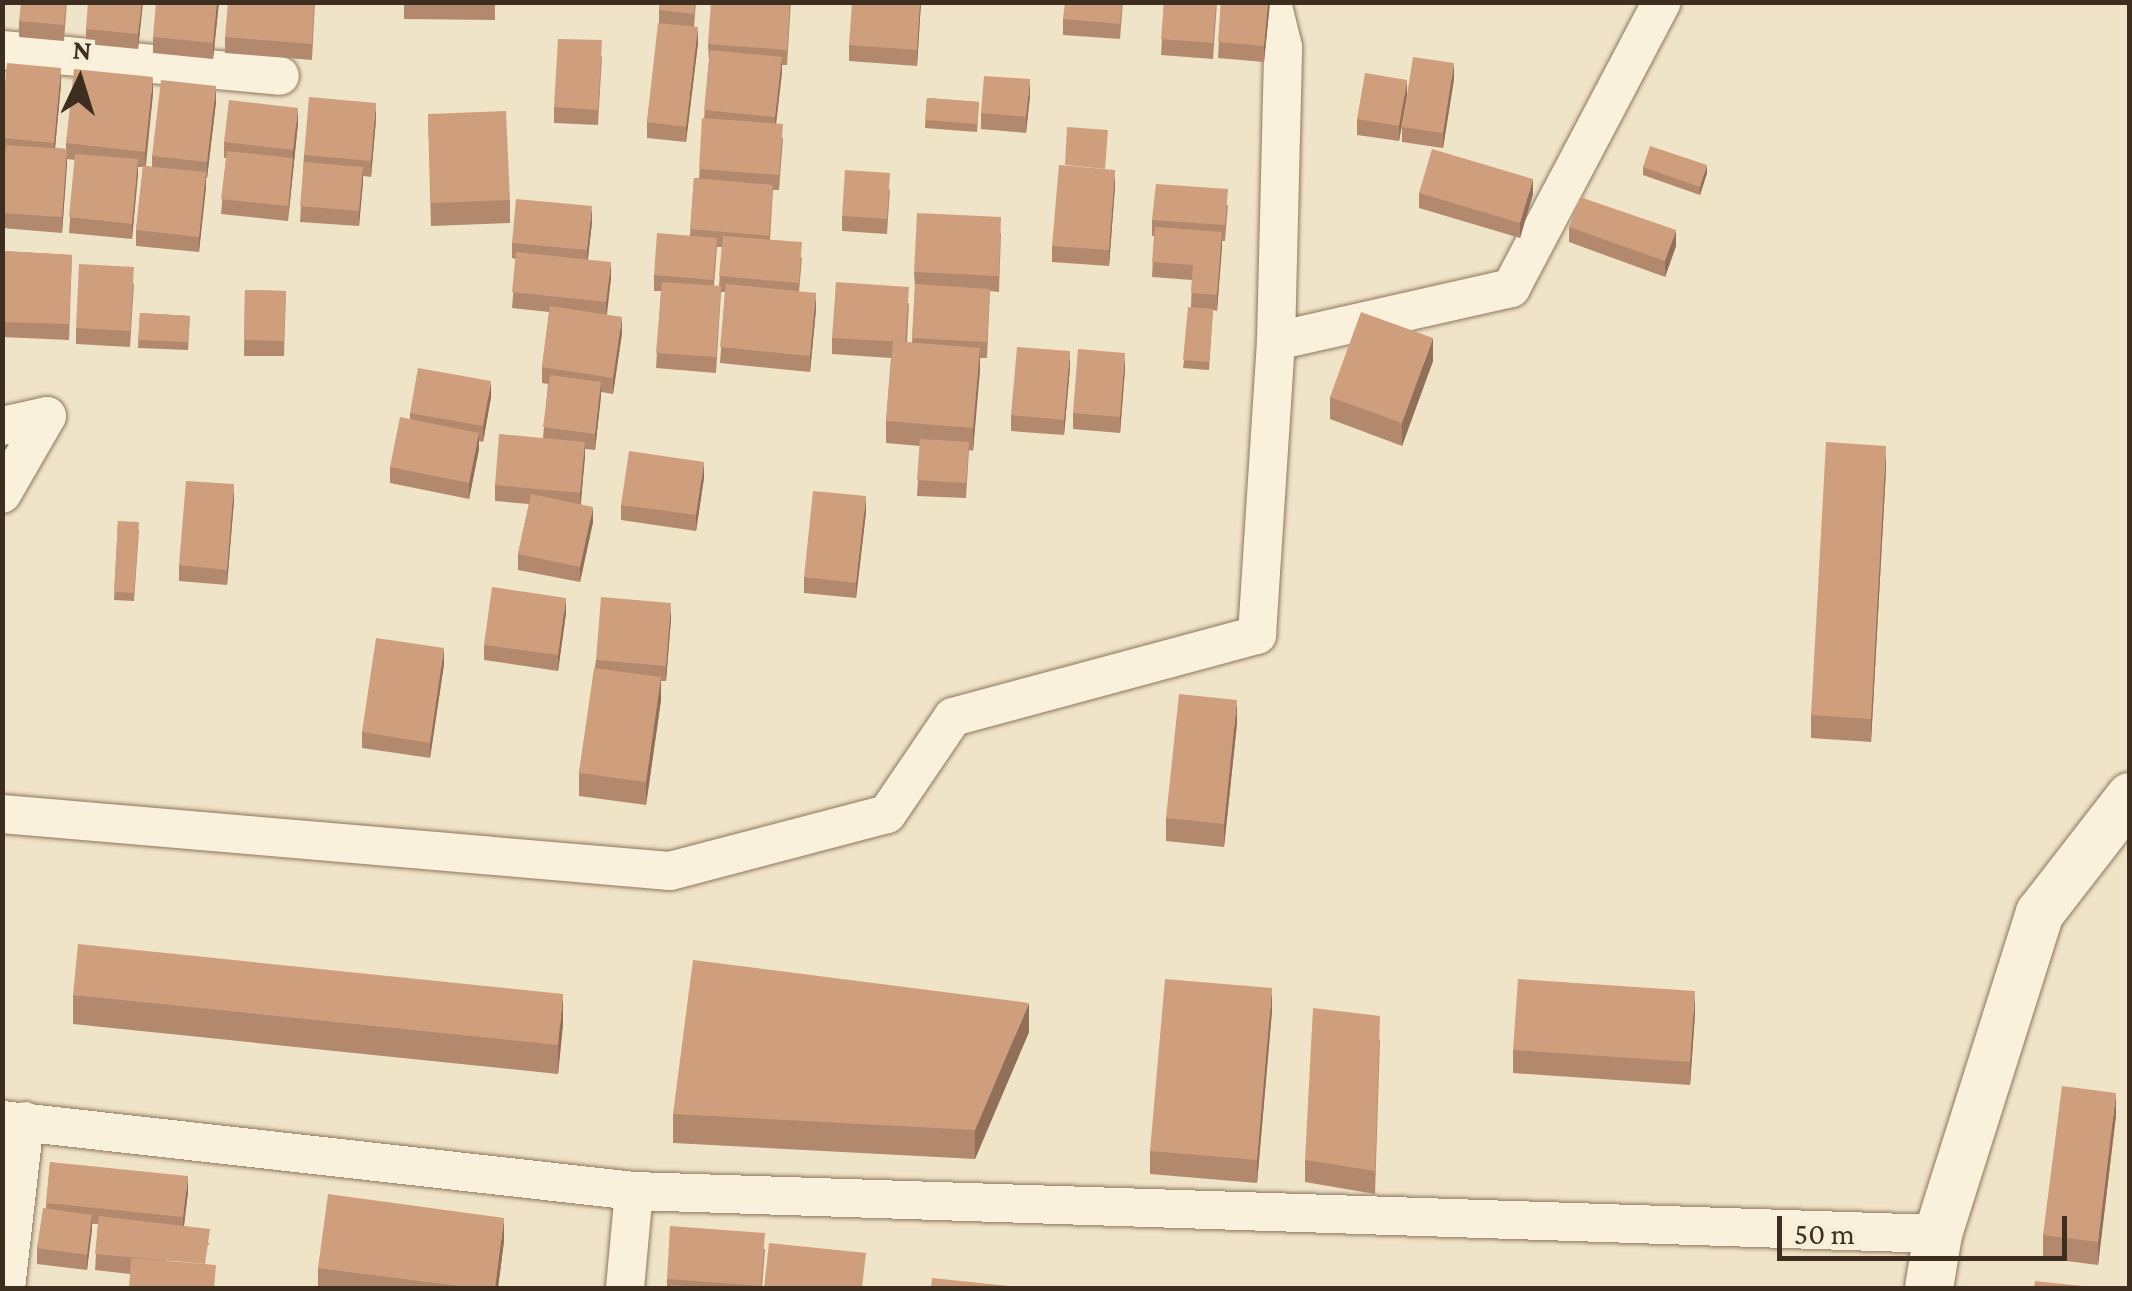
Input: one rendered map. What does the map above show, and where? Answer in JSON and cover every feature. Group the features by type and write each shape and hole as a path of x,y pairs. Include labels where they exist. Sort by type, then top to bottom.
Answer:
{"street":[{"path":"2,814 670,871 887,814 954,718 1257,636 1276,341 1283,48 1272,2"},
{"path":"1276,341 1511,288 1662,2"},
{"path":"2,50 280,76"},
{"path":"2,426 47,416 2,494"},
{"path":"1929,1288 1938,1234 2040,913 2130,797"},
{"path":"6,1288 14,1120 634,1191 1938,1234"},
{"path":"625,1288 634,1191"}],"building":[{"path":"21,2 66,2 64,25 19,21"},
{"path":"88,2 142,2 138,34 86,29"},
{"path":"156,2 217,2 213,43 153,37"},
{"path":"228,2 314,2 312,44 225,37"},
{"path":"495,2 495,4 404,4"},
{"path":"659,2 695,2 694,14 659,10"},
{"path":"711,2 790,2 787,50 708,44"},
{"path":"852,2 920,2 917,50 849,45"},
{"path":"1065,2 1122,2 1120,24 1063,19"},
{"path":"1164,2 1216,2 1213,43 1161,39"},
{"path":"1221,2 1268,2 1264,46 1218,42"},
{"path":"658,23 698,27 686,127 647,122"},
{"path":"558,39 602,40 598,110 554,107"},
{"path":"710,50 782,57 775,117 704,110"},
{"path":"1413,57 1454,63 1443,133 1402,127"},
{"path":"7,63 61,68 54,143 2,138"},
{"path":"74,69 153,77 145,152 66,143"},
{"path":"1365,73 1407,80 1399,126 1357,119"},
{"path":"984,76 1030,79 1026,117 981,113"},
{"path":"161,80 216,86 207,162 152,156"},
{"path":"309,97 376,103 371,161 304,155"},
{"path":"927,98 979,102 977,124 925,120"},
{"path":"229,100 298,108 293,150 224,142"},
{"path":"506,111 510,200 431,203 428,114"},
{"path":"702,118 783,124 779,175 699,169"},
{"path":"1067,127 1108,130 1105,169 1065,165"},
{"path":"6,145 67,149 62,217 2,213"},
{"path":"1650,146 1707,165 1700,187 1643,167"},
{"path":"1432,149 1533,179 1520,223 1419,193"},
{"path":"227,151 293,158 288,206 221,199"},
{"path":"75,154 138,159 132,224 69,217"},
{"path":"304,162 363,167 359,211 300,206"},
{"path":"1059,165 1115,170 1109,250 1052,246"},
{"path":"143,166 206,172 199,237 136,230"},
{"path":"845,170 890,173 887,219 842,216"},
{"path":"694,178 773,185 769,236 690,229"},
{"path":"1156,184 1228,189 1225,225 1152,220"},
{"path":"1580,197 1676,230 1665,261 1569,227"},
{"path":"516,199 592,206 587,250 512,243"},
{"path":"917,213 1001,217 999,276 914,272"},
{"path":"1155,227 1222,232 1217,295 1191,293 1193,265 1152,262"},
{"path":"657,233 717,238 713,280 654,275"},
{"path":"723,236 802,242 799,283 719,276"},
{"path":"3,251 72,255 69,324 2,322"},
{"path":"516,252 611,262 606,302 512,292"},
{"path":"79,264 134,267 130,331 76,328"},
{"path":"662,282 721,286 716,357 656,353"},
{"path":"836,282 909,287 905,342 832,338"},
{"path":"726,284 816,293 810,356 720,347"},
{"path":"915,284 990,289 987,342 912,338"},
{"path":"245,290 286,291 284,341 244,340"},
{"path":"550,306 622,317 613,378 542,367"},
{"path":"1188,307 1213,309 1209,362 1183,360"},
{"path":"1361,312 1433,338 1402,423 1330,397"},
{"path":"140,313 190,316 188,342 138,340"},
{"path":"893,341 980,348 973,428 886,421"},
{"path":"1017,347 1070,351 1064,420 1011,415"},
{"path":"1078,349 1125,353 1120,417 1073,413"},
{"path":"418,368 491,381 483,426 410,413"},
{"path":"550,375 601,382 595,434 543,427"},
{"path":"400,417 479,433 469,483 390,467"},
{"path":"499,434 585,442 580,493 495,485"},
{"path":"920,439 969,442 966,483 917,480"},
{"path":"1826,442 1886,446 1871,719 1811,715"},
{"path":"629,451 704,462 696,515 621,505"},
{"path":"186,481 234,484 227,570 179,565"},
{"path":"813,491 866,496 856,583 804,577"},
{"path":"531,494 593,507 580,567 518,554"},
{"path":"118,521 139,522 134,593 114,592"},
{"path":"492,587 566,598 558,655 484,645"},
{"path":"601,597 671,603 666,666 596,660"},
{"path":"376,638 444,648 430,743 362,732"},
{"path":"594,668 661,677 646,782 579,773"},
{"path":"1179,694 1237,700 1224,824 1166,818"},
{"path":"78,944 563,994 558,1045 73,995"},
{"path":"693,960 1029,1003 975,1130 673,1114"},
{"path":"1165,979 1272,988 1257,1160 1150,1151"},
{"path":"1518,979 1695,991 1690,1062 1513,1050"},
{"path":"1313,1008 1380,1016 1375,1171 1305,1160"},
{"path":"2062,1086 2116,1093 2098,1242 2043,1235"},
{"path":"50,1162 188,1176 183,1217 46,1203"},
{"path":"328,1194 504,1218 495,1288 318,1268"},
{"path":"43,1208 92,1215 87,1255 37,1248"},
{"path":"99,1216 210,1229 205,1264 95,1254"},
{"path":"670,1226 765,1233 761,1286 667,1279"},
{"path":"769,1243 866,1253 862,1288 764,1288"},
{"path":"131,1258 216,1265 214,1288 129,1288"},
{"path":"932,1278 1028,1288 931,1288"},
{"path":"2035,1281 2101,1288 2034,1288"}]}
